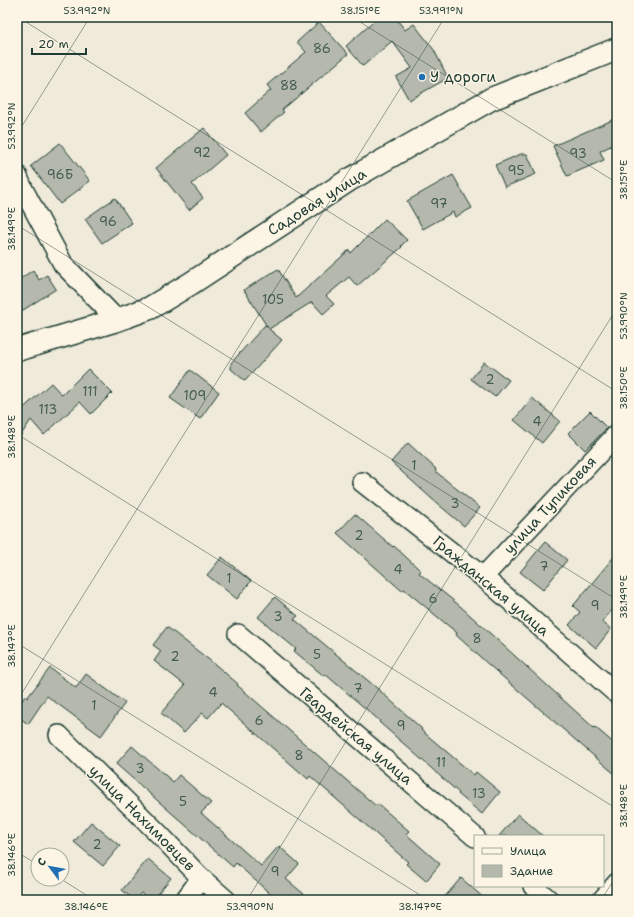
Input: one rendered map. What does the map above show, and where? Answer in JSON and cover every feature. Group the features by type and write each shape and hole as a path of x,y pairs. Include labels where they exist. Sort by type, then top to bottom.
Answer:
{"main road":[{"name":"Садовая улица","path":"17,350 117,320 150,308 190,284 349,180 490,99 617,49"}],"street":[{"path":"17,175 62,264 117,320"},
{"name":"улица Тупиковая","path":"483,577 617,434"},
{"name":"Гражданская улица","path":"362,482 483,577 617,694"},
{"name":"Гвардейская улица","path":"238,634 474,836"},
{"name":"улица Нахимовцев","path":"59,735 159,834 201,878 226,900"},
{"path":"185,900 201,878"},
{"path":"602,900 617,883"},
{"path":"534,887 549,900"}],"building":[{"path":"379,17 395,17 405,30 414,24 434,50 448,78 409,100 396,77 412,68 392,41 363,66 346,46"},
{"path":"319,22 348,54 282,110 284,112 261,132 245,113 271,90 267,85 306,52 297,42"},
{"path":"617,118 617,143 600,151 604,160 567,176 553,146"},
{"path":"204,128 226,155 192,184 203,198 189,210 156,168"},
{"path":"60,143 90,181 60,204 31,166"},
{"path":"521,154 527,154 536,174 505,187 495,165"},
{"path":"453,175 472,208 455,217 453,212 423,229 407,201"},
{"path":"115,198 132,223 102,243 85,219"},
{"path":"385,219 407,240 401,246 402,247 357,286 349,277 326,296 334,304 323,314 312,302 269,329 282,340 245,381 231,369 231,363 265,325 268,328 244,290 278,269 296,298 349,250 351,253"},
{"path":"33,270 39,280 47,275 56,289 17,314 17,281"},
{"path":"484,362 509,380 495,397 471,379"},
{"path":"88,369 112,393 91,414 80,402 44,435 31,420 17,441 17,414 51,383 62,395"},
{"path":"190,370 219,392 200,419 170,398"},
{"path":"532,398 560,421 542,443 514,420"},
{"path":"590,411 607,428 585,450 568,433"},
{"path":"408,443 436,469 435,471 480,508 464,526 391,462"},
{"path":"355,514 393,547 394,546 421,571 419,573 460,606 594,728 595,727 617,746 617,776 489,665 456,635 457,633 404,589 402,591 337,533"},
{"path":"545,542 567,560 543,590 520,572"},
{"path":"617,553 617,604 602,622 611,629 596,648 569,625 580,612 573,606"},
{"path":"222,557 251,581 237,599 207,575"},
{"path":"275,597 298,616 294,619 378,689 422,729 421,730 474,775 476,772 500,792 482,814 379,722 380,721 325,674 324,676 294,651 296,649 258,617"},
{"path":"167,627 217,666 376,806 378,804 409,831 406,834 440,864 426,881 406,864 408,862 310,776 308,779 221,703 208,718 202,713 184,733 161,713 185,685 154,661 161,651 153,645"},
{"path":"50,668 76,688 86,674 125,703 101,736 47,696 28,724 17,716 17,708 25,696 27,698"},
{"path":"132,746 173,782 179,775 211,803 201,813 261,866 279,846 299,864 286,879 311,900 277,900 236,863 233,867 116,764"},
{"path":"518,814 542,835 500,835"},
{"path":"91,822 120,846 103,866 74,842"},
{"path":"148,859 171,878 152,900 141,893 134,900 122,890"},
{"path":"461,878 486,900 442,900"}],"place":[{"name":"У дороги","path":"422,77"}]}
